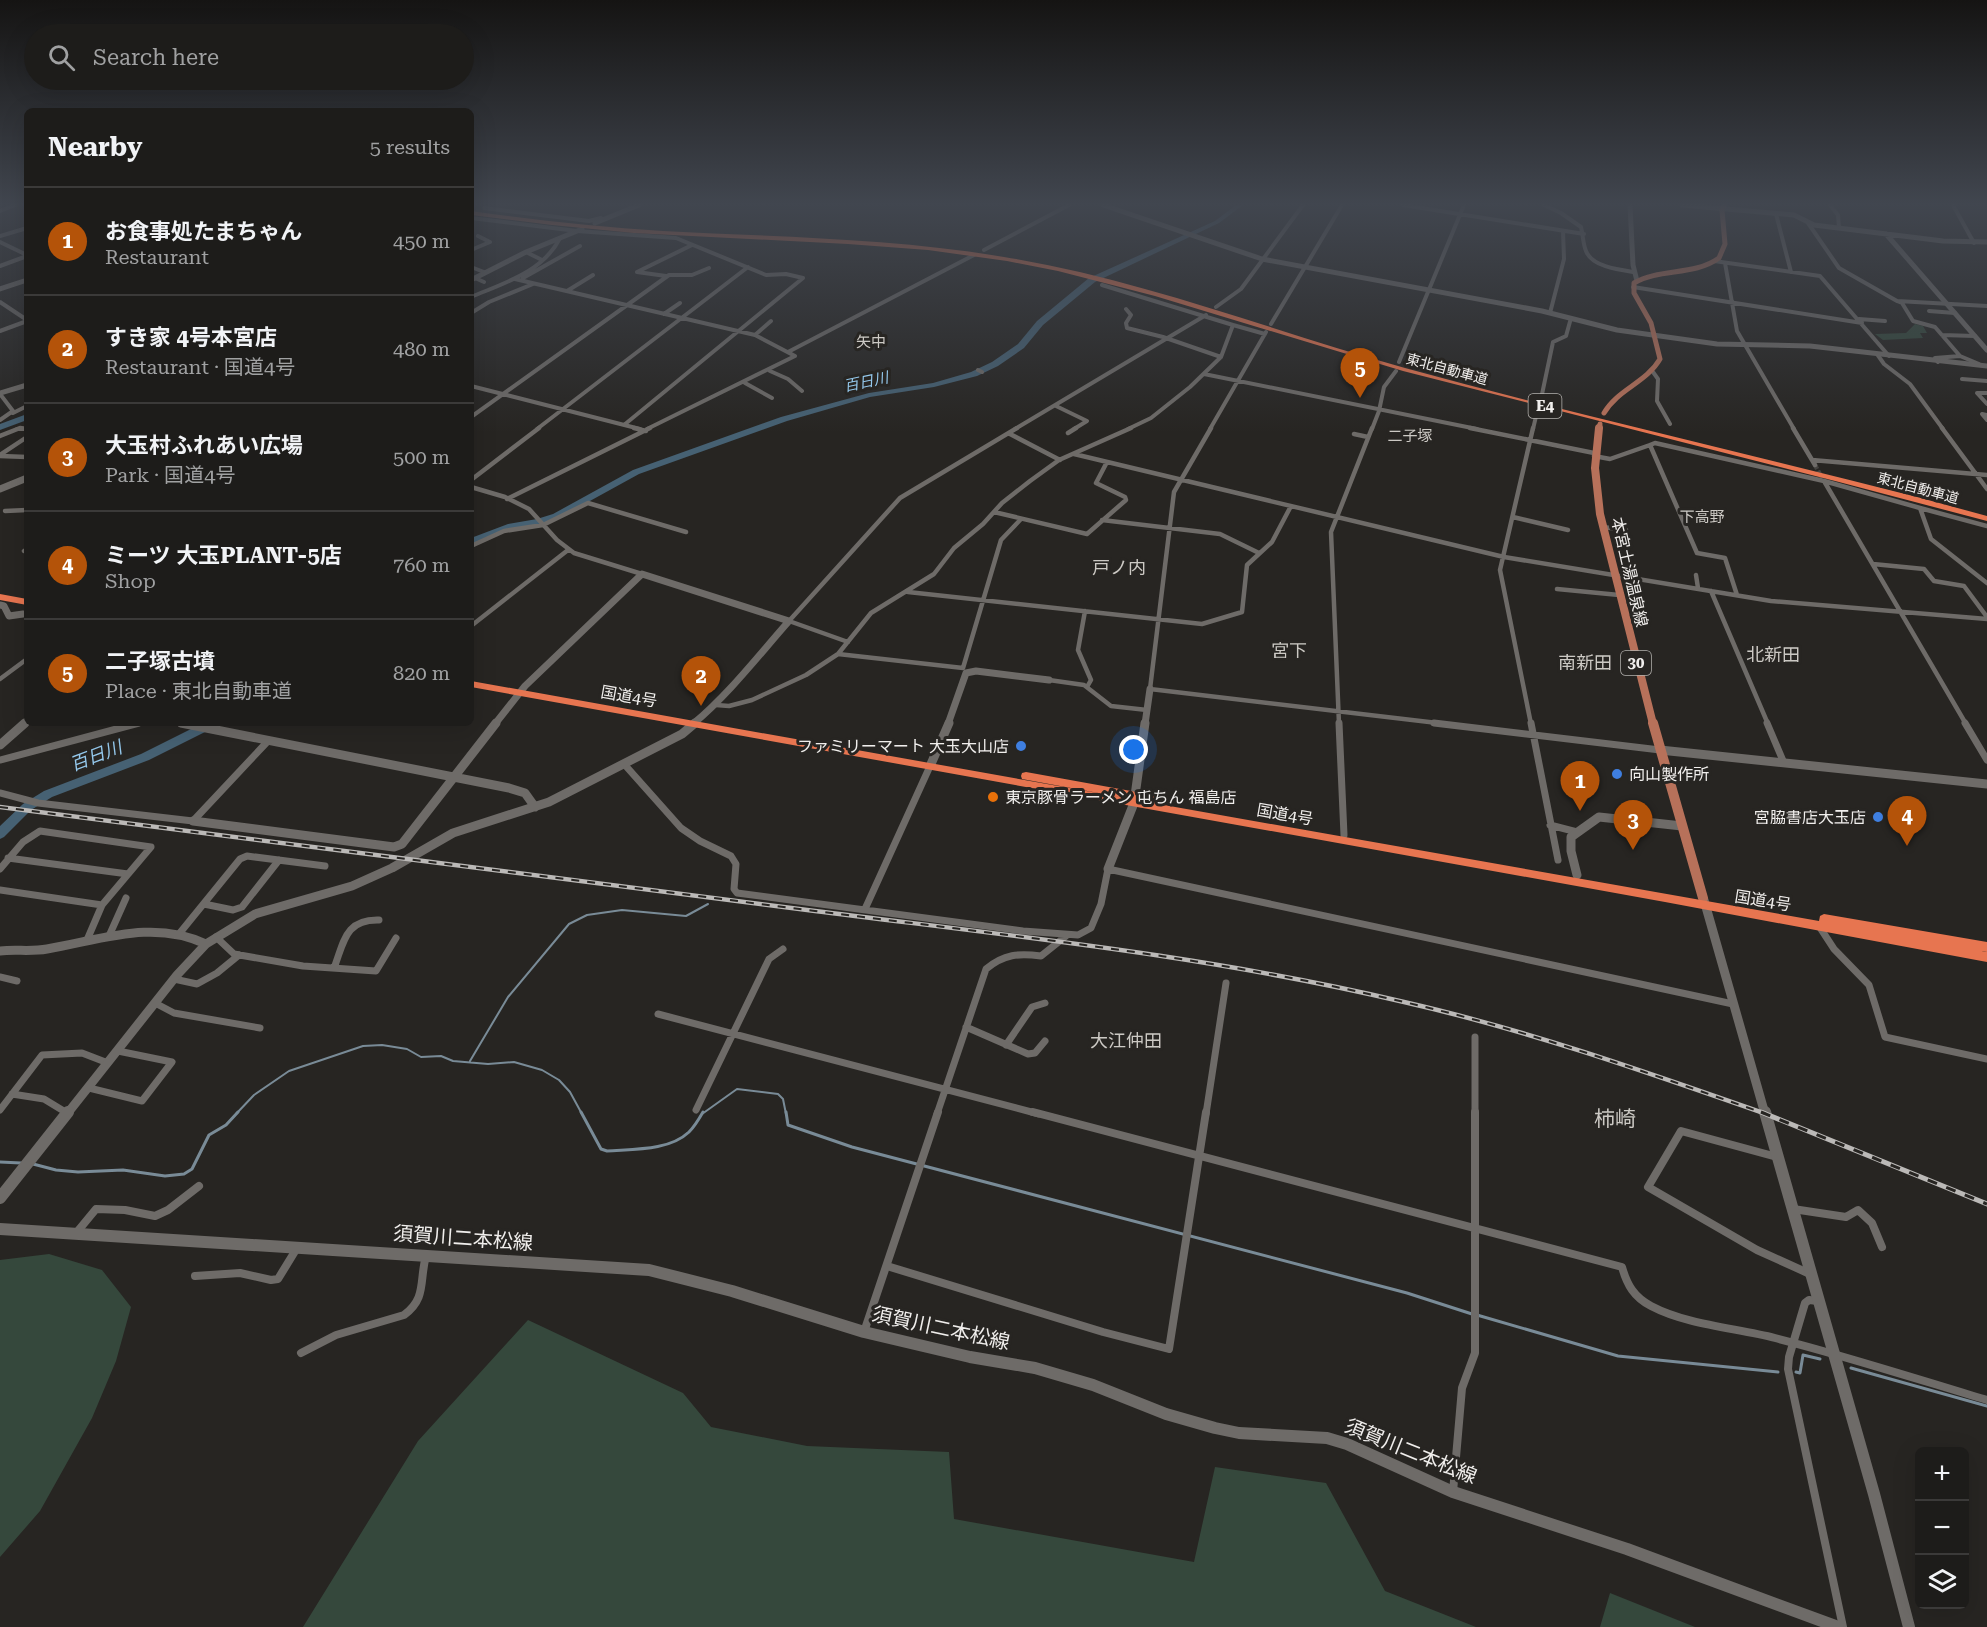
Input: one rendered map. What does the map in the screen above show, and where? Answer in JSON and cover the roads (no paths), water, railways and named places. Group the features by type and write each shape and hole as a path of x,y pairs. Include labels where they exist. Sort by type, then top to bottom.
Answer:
{"highway":[{"name":"東北自動車道","path":"1107,281 1413,369 1811,467 1987,514"},
{"name":"東北自動車道","path":"1107,281 1411,372 1814,472 1987,519"},
{"path":"0,591 24,595"},
{"path":"0,597 24,601"},
{"name":"国道4号","path":"474,677 522,689 699,722 1577,875 1987,957"},
{"name":"国道4号","path":"474,684 522,689"},
{"name":"国道4号","path":"1134,799 1344,839 1704,902 1987,947"}],"main road":[{"path":"1604,413 1611,400 1653,372 1660,359 1655,336 1633,287 1636,281"},
{"name":"本宮土湯温泉線","path":"1600,424 1594,455 1603,527 1660,750 1704,902"},
{"path":"1,488 24,478"},
{"path":"522,689 642,574"},
{"path":"932,763 951,718 965,670 1049,680"},
{"name":"須賀川二本松線","path":"864,1332 970,1358 1035,1368 1093,1385 1166,1414 1215,1428 1239,1433 1327,1438 1354,1447 1453,1492 1638,1553 1838,1627"}],"street":[{"path":"0,289 24,281"},
{"path":"480,281 484,282"},
{"path":"474,296 514,281"},
{"path":"507,499 745,383 795,356 755,335 520,281"},
{"path":"567,291 583,281"},
{"path":"474,415 660,281"},
{"path":"474,478 731,281"},
{"path":"624,425 800,281"},
{"path":"788,352 924,281"},
{"path":"624,764 681,828 731,856 736,864 735,892 1066,935 1082,934 1091,928 1101,904 1113,852 1134,799 1174,492 1266,333 1233,325 1107,281"},
{"path":"1216,307 1241,289 1247,281"},
{"path":"1271,324 1296,281"},
{"path":"1374,281 1551,313 1655,336 1744,345 1810,345 1985,366"},
{"path":"1399,362 1432,281"},
{"path":"1551,313 1559,281"},
{"path":"1728,281 1737,331 1814,463 1987,476"},
{"path":"1825,281 1861,320 1889,356"},
{"path":"1862,281 1902,303 1913,321 1932,325 1960,356"},
{"path":"1927,281 1987,350"},
{"path":"474,311 489,302 533,284"},
{"path":"1633,287 1732,304 1885,321"},
{"path":"474,291 482,293"},
{"path":"1897,301 1987,306"},
{"path":"0,302 24,319"},
{"path":"664,314 680,303"},
{"path":"1126,309 1131,315 1126,323 1127,328 1169,339 1221,357"},
{"path":"1929,311 1955,313"},
{"path":"0,1198 89,1089 174,979 206,944 255,914 352,886 380,874 468,827 535,807 571,792 682,734 699,722 716,705 730,686 900,498 1207,315"},
{"path":"1541,399 1553,342 1566,336 1571,318"},
{"path":"755,335 771,321"},
{"path":"0,331 24,322"},
{"path":"716,705 729,706 752,700 806,675 838,654 871,613 934,574 954,548 1023,486 1060,460 1096,446 1151,418 1204,374 1221,357 1233,325"},
{"path":"1942,335 1975,336"},
{"path":"1877,354 1884,364 1910,384 1987,489"},
{"path":"1938,362 1935,357 1960,356 1985,366"},
{"path":"770,370 788,379 802,391"},
{"path":"1344,835 1331,532 1379,411 1384,387 1396,371"},
{"path":"1653,372 1658,379 1657,401 1670,424"},
{"path":"1204,374 1531,440 1611,459 1655,443 1823,479 1987,526"},
{"path":"1962,379 1987,381"},
{"path":"745,383 772,398"},
{"path":"13,413 0,394 24,386"},
{"path":"474,387 646,431"},
{"path":"1987,393 1977,393 1987,404"},
{"path":"1056,406 1087,421 1068,433"},
{"path":"0,420 24,408"},
{"path":"1538,408 1500,570 1558,860"},
{"path":"1987,415 1982,414 1987,420"},
{"path":"0,435 24,429"},
{"path":"1010,434 1060,460"},
{"path":"1354,434 1368,437"},
{"path":"0,455 24,439"},
{"path":"1650,445 1697,552 1725,558 1737,596"},
{"path":"1074,454 1504,557 1771,601 1987,618"},
{"path":"0,455 24,457"},
{"path":"994,512 1084,535 1126,499 1096,483 1107,462"},
{"path":"1823,479 1987,760"},
{"path":"474,488 487,490 526,506 568,550 848,642"},
{"path":"474,545 504,531 541,522 588,504 686,532"},
{"path":"908,592 1202,624 1242,612 1247,565 1272,542 1291,506"},
{"path":"1920,508 1931,539 1987,583"},
{"path":"5,511 24,510"},
{"path":"1513,517 1568,530"},
{"path":"838,654 965,670 982,600 1001,540 1021,519"},
{"path":"1102,520 1220,534 1259,553"},
{"path":"1603,527 1626,530"},
{"path":"474,624 568,550"},
{"path":"1873,564 1924,569 1934,581 1964,586 1987,618"},
{"path":"1696,575 1698,588"},
{"path":"1557,589 1619,595"},
{"path":"1711,591 1784,763"},
{"path":"0,605 4,606 9,616 24,615"},
{"path":"1085,611 1078,650 1091,680 1087,687"},
{"path":"0,679 24,661"},
{"path":"1049,680 1076,683 1087,687 1108,705 1147,710"},
{"path":"0,793 35,803 394,847 407,840 522,689"},
{"path":"1150,689 1532,736 1987,784"},
{"path":"0,745 24,724"},
{"path":"0,760 128,726"},
{"path":"201,726 518,790 530,798 535,807"},
{"path":"193,821 268,741"},
{"path":"865,909 932,763"},
{"path":"1577,875 1569,841 1577,832 1599,817 1683,826"},
{"path":"1550,825 1577,832"},
{"path":"0,869 28,837 40,831 151,847 102,905 87,940"},
{"path":"179,934 240,859 247,856 325,866"},
{"path":"8,858 128,874"},
{"path":"204,904 234,910 242,907 279,860"},
{"path":"1108,869 1733,1004"},
{"path":"0,890 102,905"},
{"path":"109,936 126,898"},
{"path":"1704,902 1834,1354 1909,1627"},
{"path":"334,968 340,946 349,929 364,920 379,920"},
{"path":"1818,925 1834,949 1869,985 1885,1037 1987,1059"},
{"path":"1,952 35,951 109,936 158,932 193,937 206,944"},
{"path":"864,1332 986,969 1006,955 1016,953 1041,956 1066,935"},
{"path":"216,937 234,954 303,966 376,971 396,938"},
{"path":"696,1110 769,959 783,949"},
{"path":"174,979 197,984 217,973 239,955"},
{"path":"0,977 16,981"},
{"path":"887,1266 1103,1332 1169,1349 1226,983"},
{"path":"155,1003 174,1013 260,1028"},
{"path":"1006,1045 1032,1006 1045,1003"},
{"path":"658,1014 1622,1267 1626,1282 1637,1297 1653,1307 1717,1328 1793,1342 1987,1400"},
{"path":"966,1027 1032,1054 1045,1041"},
{"path":"1453,1492 1462,1388 1475,1353 1475,1037"},
{"path":"89,1089 142,1101 172,1062 118,1051"},
{"path":"0,1110 42,1055 82,1053 108,1063"},
{"path":"12,1095 44,1099 68,1114"},
{"path":"1778,1158 1681,1131 1648,1187 1757,1250 1811,1274"},
{"path":"76,1234 96,1209 125,1210 155,1216 168,1210 199,1186"},
{"path":"1792,1208 1846,1217 1853,1211 1858,1211 1866,1216 1875,1227 1882,1247"},
{"name":"須賀川二本松線","path":"0,1229 649,1270 732,1291 864,1332"},
{"path":"195,1276 240,1273 271,1280 278,1279 297,1248"},
{"path":"301,1353 313,1343 330,1336 404,1315 413,1310 420,1302 423,1293 422,1268 427,1256"},
{"path":"1819,1301 1809,1300 1805,1303 1793,1342 1788,1369 1843,1627"}],"waterway":[{"name":"百日川","path":"474,540 511,526 539,522 556,516 636,472 784,419 869,395 934,385 974,374 995,364 1021,346 1040,323 1091,281"},
{"path":"0,427 24,418"},
{"name":"百日川","path":"0,834 27,807 48,794 145,757 207,726"},
{"path":"470,1061 508,997 569,924 587,915 622,910 686,916 708,904"},
{"path":"236,1114 254,1095 289,1071 363,1046 382,1045 407,1049 421,1057 441,1056 453,1061 488,1064 514,1062 542,1070 559,1080 570,1092 582,1114"},
{"path":"702,1114 737,1089 778,1094 783,1099 786,1114"},
{"path":"33,1164 56,1170 78,1172 123,1170 165,1176 184,1174 192,1169 209,1135 226,1125 238,1112"},
{"path":"581,1112 601,1149 607,1151 650,1148 671,1143 689,1132 703,1112"},
{"path":"786,1112 788,1125 852,1147 1407,1293 1472,1314"},
{"path":"0,1162 21,1163"},
{"path":"1477,1315 1618,1356 1778,1372"},
{"path":"1796,1372 1800,1373 1803,1355 1820,1359"},
{"path":"1851,1368 1987,1406"}],"tunnel":[{"path":"1815,465 1822,478"}],"railway":[{"path":"0,807 1037,939 1258,972 1404,1002 1496,1025 1631,1067 1765,1114"},
{"path":"1761,1112 1765,1114"},
{"path":"1765,1114 1987,1204"}],"place":[{"name":"二子塚古墳","path":"1360,398"},
{"name":"すき家 4号本宮店","path":"701,706"},
{"name":"ファミリーマート 大玉大山店","path":"1021,746"},
{"name":"向山製作所","path":"1617,774"},
{"name":"東京豚骨ラーメン 屯ちん 福島店","path":"993,797"},
{"name":"お食事処たまちゃん","path":"1580,811"},
{"name":"宮脇書店大玉店","path":"1878,817"},
{"name":"ミーツ 大玉PLANT-5店","path":"1907,846"},
{"name":"大玉村ふれあい広場","path":"1633,850"}],"district":[{"name":"矢中","path":"871,342"},
{"name":"二子塚","path":"1410,436"},
{"name":"下高野","path":"1702,517"},
{"name":"戸ノ内","path":"1119,568"},
{"name":"宮下","path":"1289,651"},
{"name":"北新田","path":"1773,655"},
{"name":"南新田","path":"1585,663"},
{"name":"大江仲田","path":"1126,1041"},
{"name":"柿崎","path":"1615,1119"}]}
